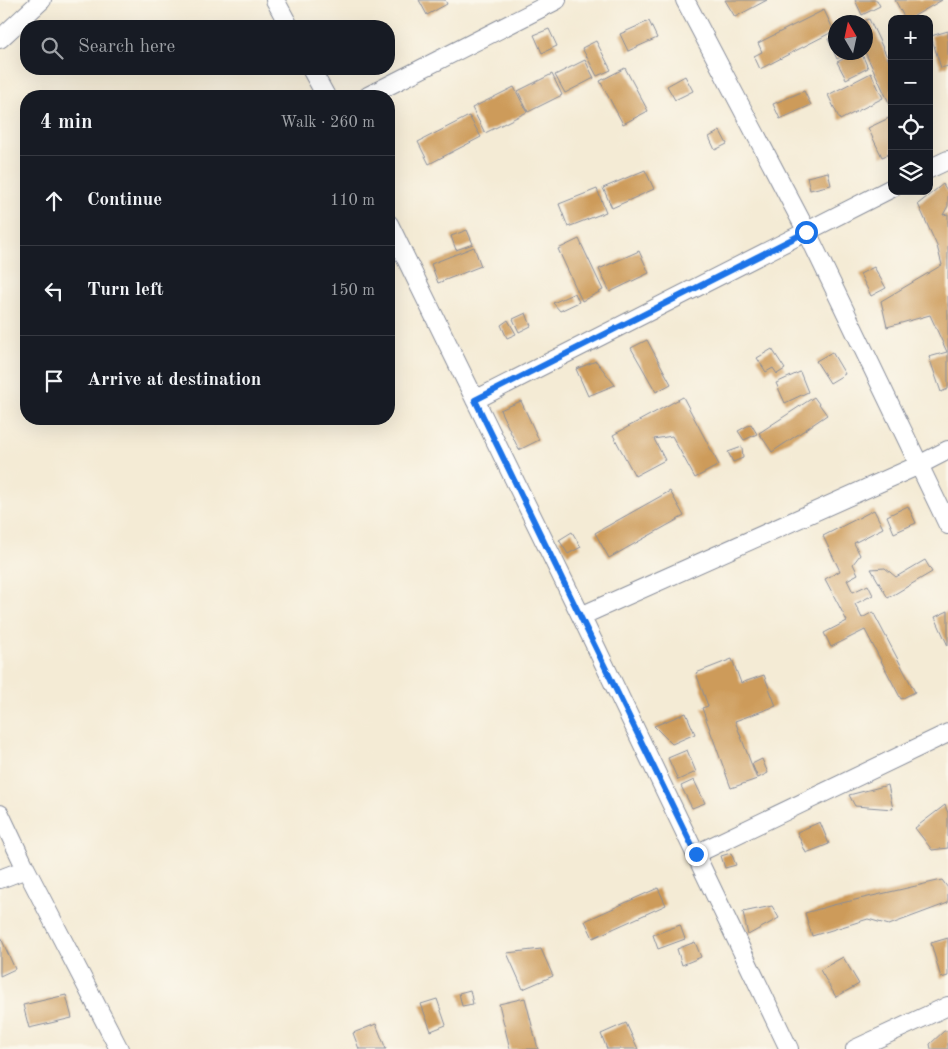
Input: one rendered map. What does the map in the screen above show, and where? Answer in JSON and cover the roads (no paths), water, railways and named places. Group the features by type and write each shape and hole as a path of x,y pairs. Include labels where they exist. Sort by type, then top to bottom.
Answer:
{"street":[{"path":"20,20 42,0"},
{"path":"275,0 286,20"},
{"path":"380,90 557,0"},
{"path":"685,0 806,232 948,525"},
{"path":"0,39 20,20"},
{"path":"314,75 323,90"},
{"path":"933,167 948,160"},
{"path":"475,400 888,190"},
{"path":"395,236 581,616 789,1049"},
{"path":"581,616 919,465 948,450"},
{"path":"696,854 948,733"},
{"path":"0,814 26,869 119,1049"},
{"path":"0,880 26,869"},
{"path":"854,1049 948,1006"}]}
